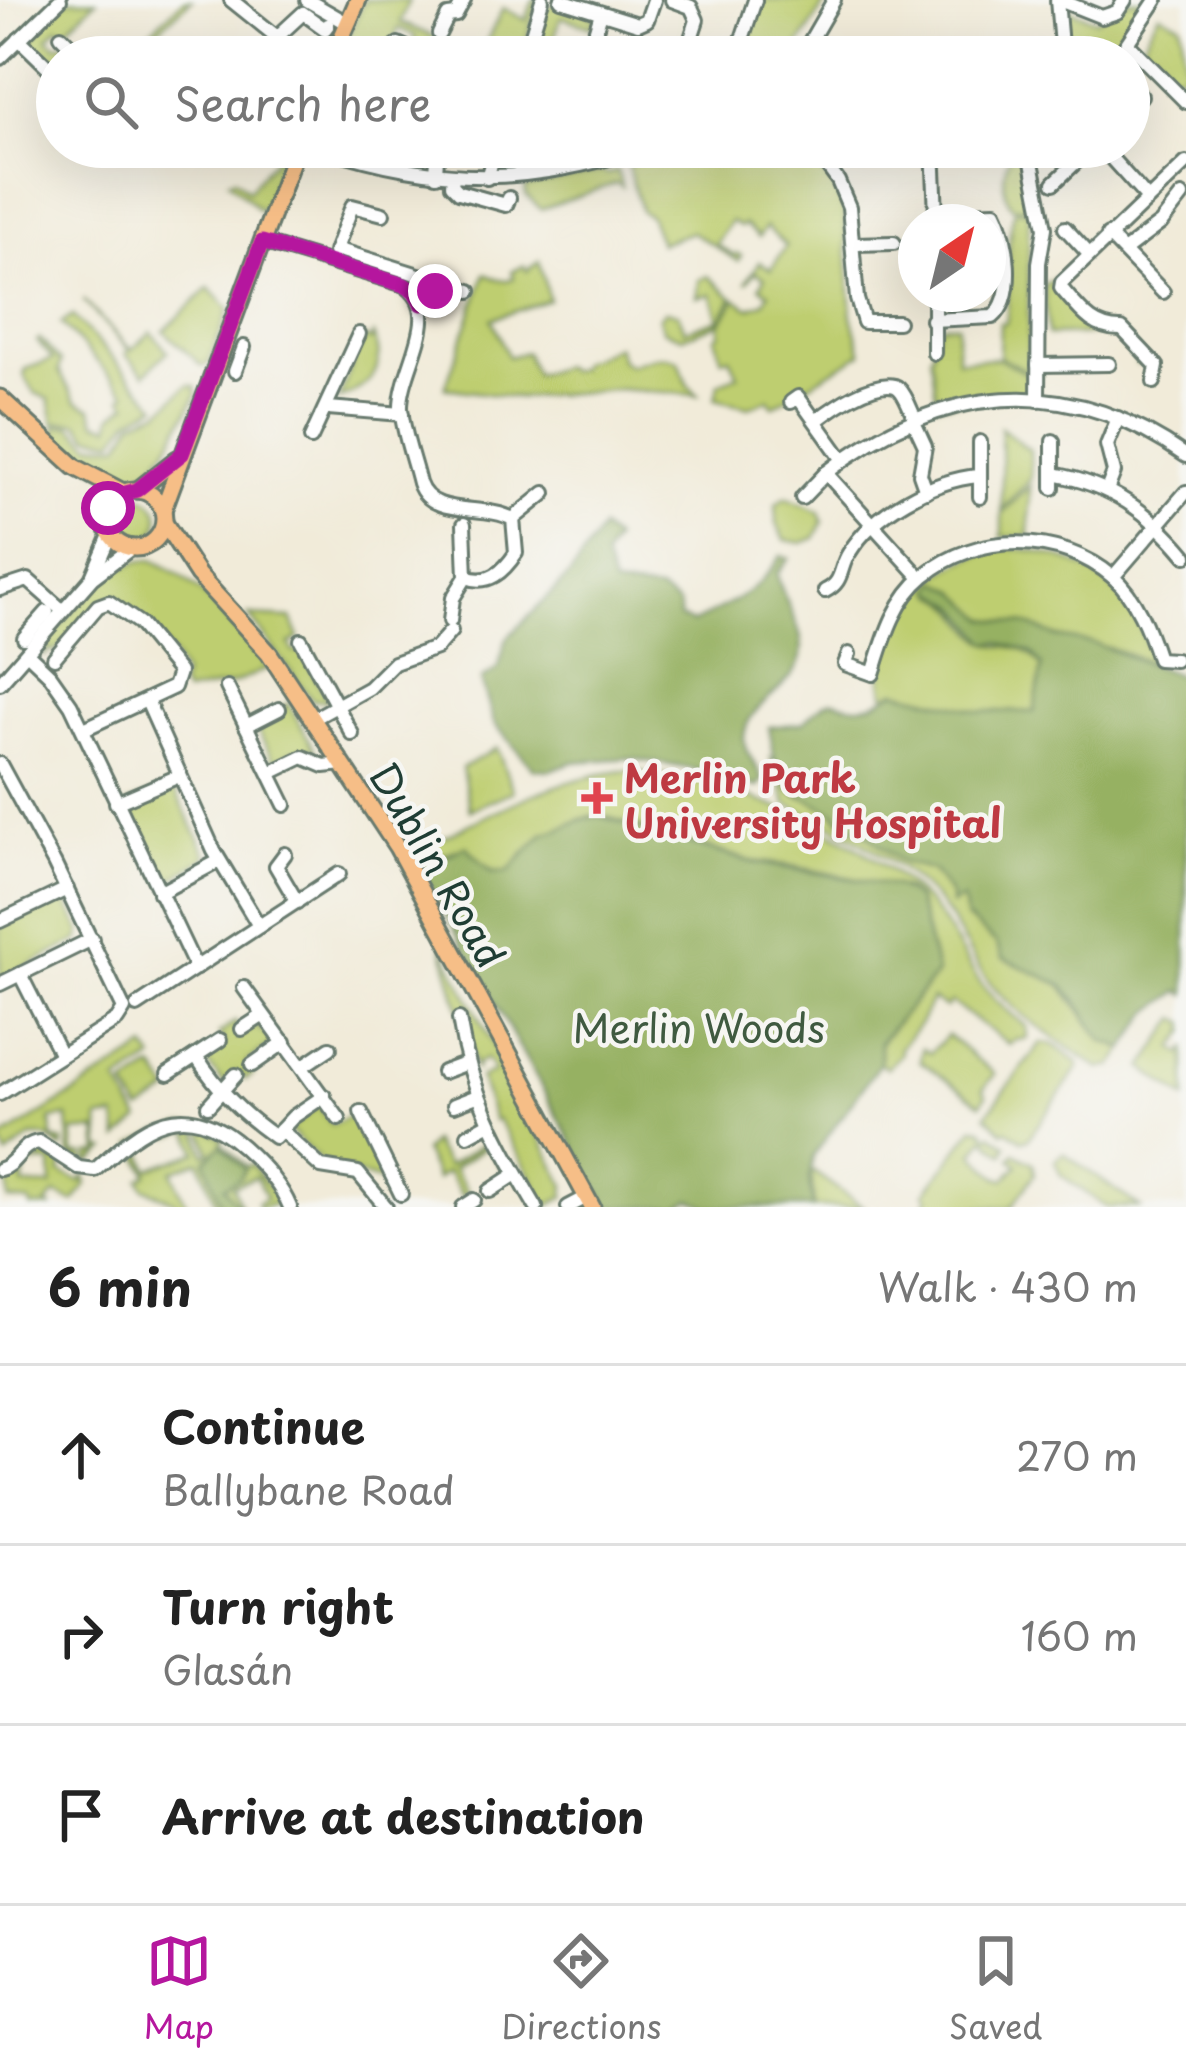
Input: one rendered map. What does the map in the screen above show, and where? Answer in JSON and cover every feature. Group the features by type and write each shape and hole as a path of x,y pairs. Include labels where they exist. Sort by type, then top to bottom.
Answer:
{"main road":[{"path":"341,36 358,0"},
{"path":"75,467 106,512 110,535 139,547 164,517 180,457 290,168"},
{"path":"0,398 75,467 99,482 154,497 164,517"},
{"path":"106,512 180,457"},
{"name":"Dublin Road","path":"164,517 198,575 249,627 343,764 426,898 589,1202"},
{"name":"Dublin Road","path":"139,547 198,575"}],"street":[{"path":"0,58 60,0"},
{"path":"231,0 276,36"},
{"path":"307,0 347,22"},
{"path":"439,34 464,0"},
{"path":"531,36 542,0"},
{"path":"561,0 587,4 641,24 654,0"},
{"path":"672,0 691,7 697,20 692,36"},
{"path":"743,36 755,0"},
{"path":"815,36 834,0"},
{"path":"1061,36 1058,0 1105,17 1117,12 1124,0"},
{"path":"1133,36 1156,0"},
{"path":"279,36 303,13 325,29 328,25"},
{"path":"594,36 602,13"},
{"path":"19,39 36,55"},
{"path":"1150,66 1186,102"},
{"path":"1154,382 1157,366 1122,329 1102,330 1061,287 1070,272 1186,164"},
{"path":"401,168 487,178 571,168"},
{"path":"436,168 436,175"},
{"path":"487,178 490,168"},
{"path":"829,168 849,207 857,299 864,322 898,322"},
{"path":"933,168 934,204"},
{"path":"1033,168 1045,228 1039,262 1038,400"},
{"path":"1054,183 1070,168"},
{"path":"1120,168 1148,199"},
{"path":"453,177 459,192 506,205 509,198"},
{"path":"1124,251 1184,199 1167,181"},
{"path":"331,264 352,206 383,214"},
{"path":"1065,228 1089,254"},
{"path":"1108,236 1163,292"},
{"path":"262,242 331,264 470,291"},
{"path":"855,244 894,243"},
{"path":"336,249 414,291 422,304 424,314 404,376 402,414 423,495 432,503 488,511 513,520"},
{"path":"422,304 439,283"},
{"path":"933,312 934,353"},
{"path":"932,320 993,317 997,312"},
{"path":"311,438 359,334"},
{"path":"222,354 240,360"},
{"path":"1038,364 1109,364"},
{"path":"817,420 864,390 893,386 900,390 926,446 920,473 926,491"},
{"path":"791,402 798,397 843,460"},
{"path":"802,498 865,443 914,420 961,405 1017,398 1079,406 1118,418 1186,456"},
{"path":"328,408 402,414"},
{"path":"1107,490 1114,472 1107,446 1118,418"},
{"path":"1053,441 1053,481 1107,490 1159,522 1186,556"},
{"path":"980,442 980,496"},
{"path":"826,473 921,578"},
{"path":"825,591 836,584 849,553 874,526 926,491 979,476"},
{"path":"1113,577 1186,492"},
{"path":"513,520 545,493"},
{"path":"466,577 484,581 510,562 516,553 513,520"},
{"path":"315,762 324,750 317,724 336,704 369,688 394,663 436,648 451,626 453,598 466,577 464,524"},
{"path":"92,578 110,535"},
{"path":"849,654 845,664 873,674 893,615 921,578 968,552 1019,541 1054,548 1113,577 1141,615 1157,658 1175,660"},
{"path":"31,640 92,578 139,547"},
{"path":"0,589 28,580 63,610"},
{"path":"54,658 98,606 113,603 151,635 180,674 175,686 84,729"},
{"path":"0,682 47,612"},
{"path":"31,640 84,729 196,968"},
{"path":"301,640 352,734"},
{"path":"227,687 285,805"},
{"path":"147,701 219,861 259,926"},
{"path":"246,726 279,709"},
{"path":"270,773 298,758 324,766 343,764"},
{"path":"0,764 123,1000 117,1020 0,1094"},
{"path":"116,803 179,776"},
{"path":"285,854 276,866 297,902"},
{"path":"160,893 219,861"},
{"path":"137,1006 339,874"},
{"path":"0,921 67,889"},
{"path":"0,984 92,939"},
{"path":"20,974 61,1055"},
{"path":"244,988 339,1119"},
{"path":"242,1029 262,1016"},
{"path":"459,1019 467,1063 488,1124 536,1207"},
{"path":"168,1074 220,1040"},
{"path":"252,1065 285,1042"},
{"path":"303,1066 330,1048"},
{"path":"196,1056 221,1093 321,1167 358,1173 386,1207"},
{"path":"443,1072 467,1063"},
{"path":"208,1106 236,1075"},
{"path":"263,1152 293,1117 324,1096"},
{"path":"454,1105 477,1096"},
{"path":"361,1112 401,1194"},
{"path":"0,1169 8,1167 27,1145 39,1142 73,1165 95,1170 118,1147 148,1129 198,1119 219,1127 252,1156 281,1188 289,1207"},
{"path":"468,1135 488,1124"},
{"path":"490,1191 517,1174"},
{"path":"373,1190 391,1178"},
{"path":"568,1207 589,1202"}],"green space":[{"path":"65,0 96,0 64,32 58,27 50,36 36,36 36,47 29,35"},
{"path":"183,0 191,0 155,33 158,36 145,36"},
{"path":"364,0 409,0 400,22 432,36 415,36 399,28 395,36 348,36"},
{"path":"533,0 539,0 528,36 489,36 503,8 526,20"},
{"path":"762,0 827,0 805,36 750,36"},
{"path":"1129,0 1146,0 1122,36 1065,36 1063,11 1096,20"},
{"path":"556,3 596,17 593,27 561,17 555,36 536,36 544,10"},
{"path":"1159,13 1181,24 1186,72 1171,75 1150,53 1147,36"},
{"path":"267,168 278,168 266,207 259,210 229,181 235,178 248,191"},
{"path":"628,168 817,168 833,184 844,211 852,316 862,353 773,406 769,399 749,407 715,399 719,383 738,375 730,357 722,359 715,337 720,324 736,299 749,308 763,303 769,293 760,287 765,278 756,272 746,283 759,262 771,269 786,246 766,227 759,237 744,224 731,221 716,244 741,256 738,261 692,232 660,243 649,215 641,211"},
{"path":"1026,168 1029,207 1012,207 1004,186 1005,170"},
{"path":"617,171 622,186 616,183 541,209 526,195 525,187"},
{"path":"1015,210 1029,210 1028,372 999,356"},
{"path":"539,261 549,300 492,319 508,357 525,352 535,375 562,366 568,371 578,368 616,346 621,360 629,365 660,357 679,361 688,385 698,395 617,389 519,398 445,388 485,274 514,278 512,271 524,266 527,271"},
{"path":"708,276 733,298 717,324 682,337 663,330 659,318 665,311 678,313 685,330 719,319 711,294 697,297 699,280"},
{"path":"1057,279 1083,317 1098,329 1118,332 1143,357 1141,364 1116,334 1048,335 1044,284"},
{"path":"209,288 229,309 209,363 202,366 164,331"},
{"path":"83,300 131,350 151,332 168,351 145,374"},
{"path":"73,316 157,405 129,420 115,440 89,436 78,423 54,422 49,399 35,393 24,375 26,369 53,359 37,341 40,339 61,362 59,371 76,401 91,408 96,422 111,426 112,416 128,404 123,398 127,394 61,323"},
{"path":"957,324 957,360 999,358 1028,375 1027,395 937,404 931,356 939,326"},
{"path":"373,335 379,357 374,374 339,399 363,337 371,340"},
{"path":"188,385 195,386 197,394 168,445 141,474 125,478 107,473 56,437 55,426 71,426 91,444 121,444 133,422 161,410"},
{"path":"1001,428 1030,450 1031,478 1002,510"},
{"path":"1030,485 1029,536 1002,537 1002,514"},
{"path":"136,496 152,503 159,519 152,535 136,542 120,535 113,519 120,503"},
{"path":"786,497 820,512 823,522 815,538 802,543 785,540 777,524 776,504"},
{"path":"601,529 614,540 604,558 613,586 659,591 679,605 679,618 693,623 753,588 781,555 789,558 777,574 799,629 802,652 794,673 746,727 746,749 763,780 758,787 631,758 534,769 494,723 481,680 498,668 507,638 570,575"},
{"path":"1010,548 1060,558 1102,580 1133,614 1151,663 1026,624 987,619 956,590 938,581 936,594 952,604 977,634 991,644 1026,652 1042,667 1034,712 979,711 896,691 886,696 882,682 887,648 909,604 952,566"},
{"path":"152,560 202,593 268,668 233,684 185,693 180,686 183,675 170,652 113,599 45,656 43,648 103,579 118,569"},
{"path":"938,581 956,590 987,619 1026,624 1057,637 1093,643 1186,678 1186,995 1180,991 1150,1012 1125,1049 1103,1041 1062,985 1003,958 996,943 966,918 963,899 952,905 933,871 901,862 869,836 841,822 834,812 788,789 774,756 769,727 803,723 830,701 868,705 896,691 979,711 1034,712 1042,666 1031,652 988,643 958,606 932,590"},
{"path":"249,616 291,618 299,638 290,644 294,652 302,651 328,701 312,700"},
{"path":"288,703 315,750 296,750 274,761 256,728"},
{"path":"497,748 513,791 470,810 462,768"},
{"path":"770,756 788,789 834,812 841,822 869,836 901,862 932,871 951,896 951,905 963,899 966,918 996,943 1003,958 1061,985 1103,1041 1125,1049 1113,1066 1100,1069 1008,1002 982,973 946,913 895,864 787,804"},
{"path":"622,771 742,794 860,849 932,908 985,989 1027,1027 1027,1039 1010,1045 951,1002 946,1008 932,999 900,1048 901,1054 887,1068 880,1063 880,1043 937,974 917,898 906,889 751,861 601,815 544,833 508,871 489,868 466,846 443,855 426,846 545,790"},
{"path":"172,785 208,856 168,882 157,873 128,804"},
{"name":"Merlin Woods","path":"600,816 751,862 895,886 916,898 937,973 880,1042 880,1063 813,1157 809,1179 813,1207 709,1207 691,1200 677,1207 608,1207 416,861 418,851 426,846 445,857 465,846 492,872 508,872 544,833"},
{"path":"58,899 66,901 81,931 79,940 0,979 0,926"},
{"path":"442,946 565,1185 564,1197 548,1206 498,1120 494,1121 480,1078 494,1071 486,1059 476,1064 476,1071"},
{"path":"1177,1018 1186,1022 1186,1032 1174,1048 1182,1054 1186,1049 1186,1099 1143,1068"},
{"path":"235,1022 243,1033 261,1023 259,1029 277,1041 247,1062 254,1073 246,1079 235,1072 224,1084 203,1058 225,1042 219,1034"},
{"path":"947,1035 995,1074 983,1089 986,1095 981,1104 920,1061 922,1048 930,1053"},
{"path":"1041,1043 1052,1044 1079,1067 1028,1139 1022,1140 1004,1132 986,1115"},
{"path":"146,1048 154,1059 118,1083 140,1120 119,1139 116,1117 99,1119 101,1149 106,1150 89,1164 89,1154 99,1153 97,1130 73,1132 74,1155 84,1155 83,1163 70,1156 68,1117 51,1119 52,1139 63,1142 62,1148 46,1137 31,1137 7,1156 0,1140"},
{"path":"154,1068 170,1092 141,1111 125,1087"},
{"path":"321,1103 332,1125 357,1112 361,1133 366,1132 385,1172 380,1181 325,1165 289,1130"},
{"path":"196,1125 205,1154 210,1152 201,1126 223,1138 221,1143 247,1167 251,1164 282,1203 258,1207 266,1198 256,1177 233,1186 241,1207 218,1207 199,1161 172,1171 186,1203 179,1207 144,1188 140,1179 148,1174 133,1145 160,1131 159,1140 141,1147 149,1169 197,1152 189,1130 170,1137 164,1130"},
{"path":"974,1127 1007,1145 1004,1154 985,1138 974,1153 998,1178 1005,1179 1018,1165 1011,1159 1015,1153 1033,1163 1035,1174 1012,1207 923,1207 929,1198 925,1193"},
{"path":"483,1131 507,1176 487,1146 453,1168 468,1192 462,1196 447,1172 436,1179 424,1152 432,1142 447,1166 485,1143"},
{"path":"221,1145 245,1169 224,1187 239,1207 223,1207 205,1161"},
{"path":"37,1148 37,1163 27,1163 23,1185 52,1186 51,1163 41,1163 41,1149 62,1165 61,1173 81,1182 84,1175 87,1184 74,1202 55,1194 47,1204 50,1207 8,1200 8,1181 23,1177 25,1172 18,1167"},
{"path":"1063,1153 1140,1207 1106,1207 1061,1175 1055,1161"},
{"path":"811,1170 863,1207 814,1207"}],"place":[{"name":"Merlin Park University Hospital","path":"597,798"}],"route":[{"path":"108,508 118,495 137,490 182,454 262,242 404,285 422,304 435,291"}]}
